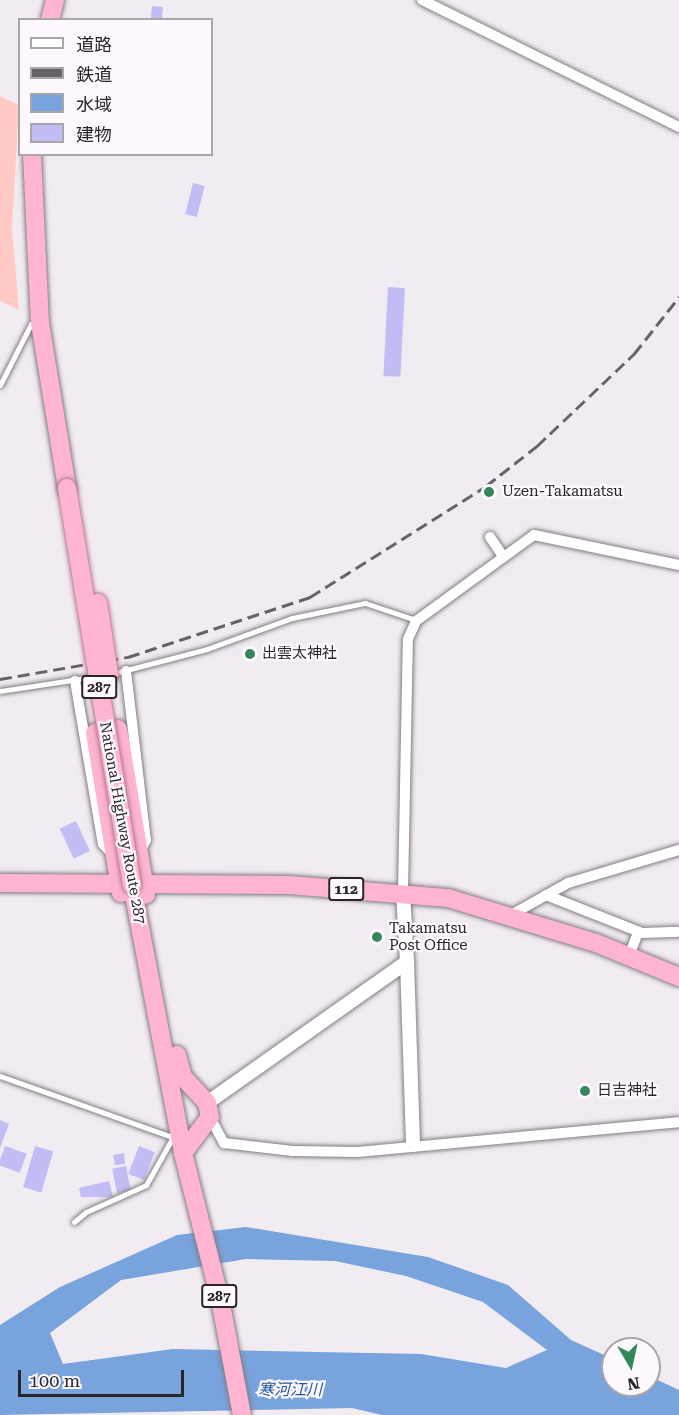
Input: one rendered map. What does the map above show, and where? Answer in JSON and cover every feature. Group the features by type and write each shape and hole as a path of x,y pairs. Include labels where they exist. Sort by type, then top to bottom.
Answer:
{"highway":[{"path":"50,18 55,0"},
{"name":"National Highway Route 287","path":"32,156 40,323 178,1142 189,1178 242,1415"},
{"name":"287","path":"68,488 118,729 143,883 181,1072 209,1110"},
{"name":"287","path":"68,488 95,733 119,882 160,1084 178,1142"},
{"name":"112","path":"0,883 119,882 403,892 509,916 629,956 679,977"},
{"path":"178,1142 209,1110"}],"street":[{"path":"422,0 679,128"},
{"path":"413,1145 403,892 408,639 416,621 534,535 679,565"},
{"path":"490,537 503,556"},
{"path":"126,671 146,840 139,853"},
{"path":"75,681 103,844 115,857"},
{"path":"509,916 568,883 679,850"},
{"path":"546,895 638,932 679,932"},
{"path":"629,956 638,932"},
{"path":"407,962 209,1110 224,1143 293,1151 413,1145 679,1122"}],"lane":[{"path":"0,385 31,324 40,323"},
{"path":"0,691 75,681 126,671 292,618 365,603 416,621"},
{"path":"0,1076 178,1142 146,1185 86,1212 74,1222"}],"shaded area":[{"path":"0,96 18,105 12,229 19,310 0,301"}],"water":[{"name":"寒河江川","path":"246,1227 428,1257 508,1285 571,1340 601,1354 601,1397 661,1397 661,1382 679,1390 679,1415 382,1415 352,1408 0,1415 0,1325 60,1287 177,1235","holes":["246,1259 335,1261 406,1276 483,1302 547,1350 506,1368 421,1354 173,1349 63,1364 50,1333 121,1280"]}],"building":[{"path":"152,6 163,7 162,18 151,18"},
{"path":"193,183 205,186 197,217 185,214"},
{"path":"388,287 405,288 400,377 383,376"},
{"path":"76,821 90,851 74,859 60,829"},
{"path":"0,1120 9,1124 0,1148"},
{"path":"5,1146 27,1154 20,1173 0,1165"},
{"path":"35,1146 53,1151 41,1193 23,1187"},
{"path":"139,1146 155,1152 144,1180 128,1174"},
{"path":"124,1153 125,1164 115,1165 113,1155"},
{"path":"126,1166 131,1191 117,1193 112,1169"},
{"path":"109,1181 113,1197 81,1197 79,1188"}],"railway":[{"path":"0,679 128,657 310,597 486,486 537,446 634,354 679,297"}],"place":[{"name":"Uzen-Takamatsu","path":"489,492"},
{"name":"出雲太神社","path":"250,654"},
{"name":"Takamatsu Post Office","path":"377,937"},
{"name":"日吉神社","path":"585,1091"}]}
